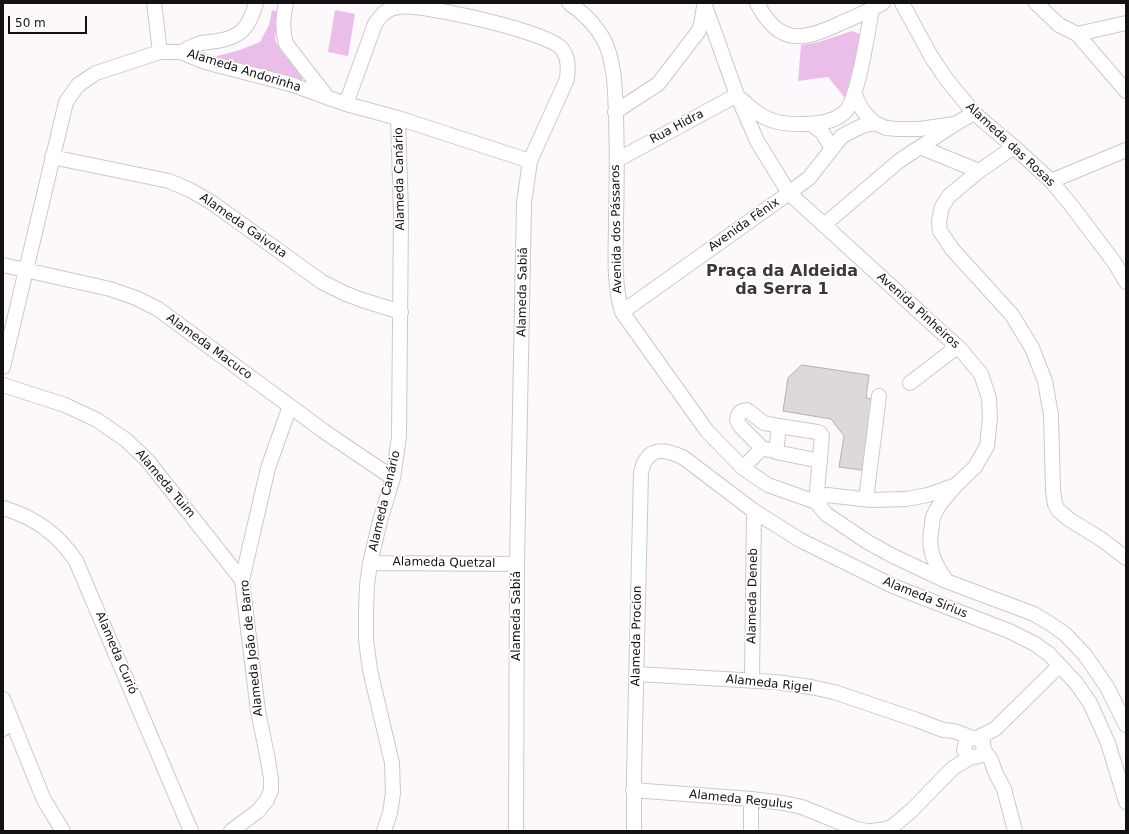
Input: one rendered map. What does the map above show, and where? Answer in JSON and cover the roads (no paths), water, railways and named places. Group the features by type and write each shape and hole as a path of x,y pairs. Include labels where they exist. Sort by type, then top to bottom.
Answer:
{"street":[{"path":"154,3 160,52"},
{"path":"181,52 201,43 232,38 241,33 253,14 256,3"},
{"path":"286,3 283,18 283,33 286,44 328,98"},
{"name":"Avenida dos Pássaros","path":"569,3 583,12 604,40 614,75 617,160 615,275 617,296 622,312 707,431 743,468 768,485 816,502 826,514 872,544 913,567 1034,614 1065,634 1085,655 1107,687 1126,725"},
{"path":"615,112 658,84 698,32 701,25 704,3"},
{"path":"704,3 737,95 752,110 763,117 776,122 792,124 823,123 837,118 846,112 855,94 877,6"},
{"path":"757,3 764,17 771,25 785,34 794,36 806,36 820,33 877,6"},
{"name":"Alameda das Rosas","path":"902,3 940,70 974,113 1014,147 1051,182 1071,205 1114,262 1126,282"},
{"path":"1036,3 1059,25 1077,34 1126,91"},
{"name":"Alameda Sabiá","path":"346,104 375,24 382,14 391,8 400,6 469,16 531,33 557,44 563,50 567,58 567,79 530,161 524,203 517,564 515,829"},
{"path":"1077,34 1126,24"},
{"path":"201,43 205,62"},
{"name":"Alameda Andorinha","path":"3,367 66,102 78,85 96,73 160,52 181,52 205,62 290,84 346,104 398,118 530,161"},
{"path":"855,94 858,104 870,120 886,128 897,130 934,128 955,124"},
{"name":"Rua Hidra","path":"617,160 737,95"},
{"name":"Avenida Pinheiros","path":"737,95 756,141 789,193 958,347 981,374 990,398 990,418 987,446 975,467 956,485 935,512 930,533 932,556 946,581"},
{"path":"824,225 899,161 974,113"},
{"name":"Alameda Canário","path":"384,831 390,814 393,793 392,763 370,670 367,648 366,604 370,563 380,521 393,478 399,437 401,213 398,118"},
{"name":"Avenida Fênix","path":"622,312 809,178 842,136 862,126 875,123"},
{"path":"811,124 822,132 832,148"},
{"path":"920,147 979,171"},
{"path":"1014,147 979,171 949,196 942,207 939,221 940,231 952,249 1012,315 1032,348 1045,381 1051,415 1053,490 1055,504 1058,510 1070,520 1101,539 1126,558"},
{"path":"1051,182 1126,150"},
{"name":"Alameda Gaivota","path":"52,157 169,182 190,190 212,202 322,282 356,298 401,312"},
{"name":"Alameda Macuco","path":"3,265 110,289 136,298 158,308 325,432 393,478"},
{"path":"910,384 958,347"},
{"name":"Alameda Tuim","path":"3,385 65,405 97,420 126,440 147,460 242,580"},
{"path":"816,502 827,495 868,500 879,396"},
{"name":"Alameda João de Barro","path":"231,831 258,811 267,800 270,790 271,779 258,711 242,580 268,468 290,406"},
{"path":"816,502 820,462 822,436 820,433 764,423 747,410 742,411 738,415 737,420 740,426 762,448 820,462"},
{"path":"776,452 779,426"},
{"path":"743,468 762,448"},
{"name":"Alameda Sirius","path":"659,451 673,453 684,458 754,511 800,540 893,586 1008,631 1035,644 1049,654 1076,683 1090,703 1108,743 1126,802"},
{"name":"Alameda Procion","path":"634,831 641,472 643,464 648,456 653,452 659,451"},
{"name":"Avenida Pinheiros","path":"868,500 906,499 928,495 956,485"},
{"name":"Alameda Curió","path":"3,508 18,512 58,537 76,561 191,831"},
{"name":"Alameda Deneb","path":"752,681 754,511"},
{"name":"Alameda Quetzal","path":"370,563 517,564"},
{"path":"872,831 887,829 893,826 911,811 974,748 991,738 994,729 1059,666"},
{"name":"Alameda Rigel","path":"637,674 776,682 834,692 943,730 954,731 974,748 983,766 996,774 1007,799 1015,831"},
{"path":"3,699 44,800 63,831"},
{"path":"3,730 11,718"},
{"name":"Alameda Regulus","path":"634,790 751,799 783,803 802,807 856,829 867,831"},
{"path":"751,799 751,831"}],"district":[{"name":"Praça da Aldeida da Serra 1","path":"782,281"}]}
